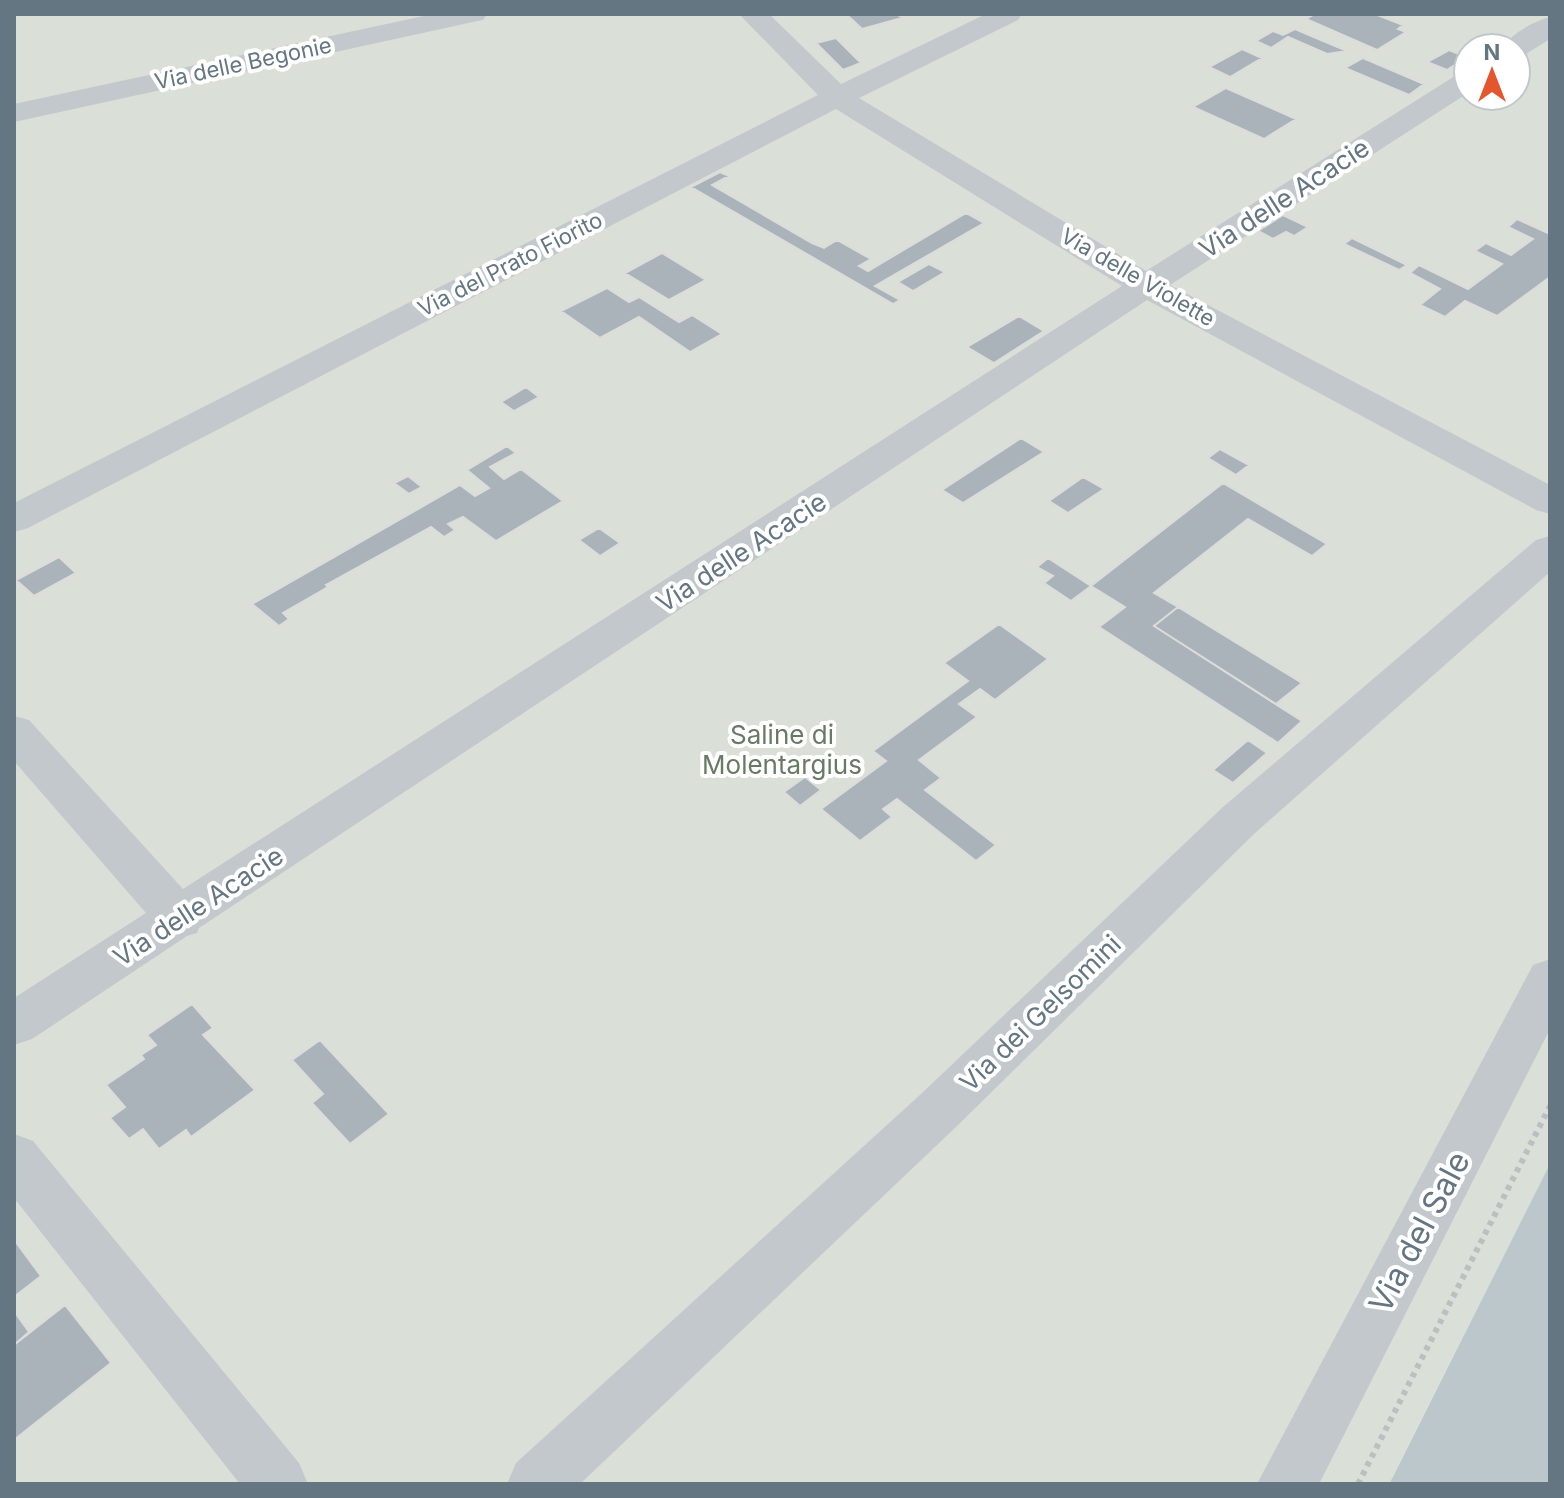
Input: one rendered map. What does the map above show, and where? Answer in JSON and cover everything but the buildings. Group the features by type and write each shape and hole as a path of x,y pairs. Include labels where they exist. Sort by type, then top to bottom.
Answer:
{"street":[{"name":"Via delle Begonie","path":"14,113 473,14"},
{"name":"Via delle Violette","path":"753,14 837,97 1146,286 1550,501"},
{"name":"Via del Prato Fiorito","path":"14,519 837,97 1008,14"},
{"path":"1532,38 1550,26"},
{"name":"Via delle Acacie","path":"14,1024 180,919 1146,286 1452,90"},
{"name":"Via dei Gelsomini","path":"537,1484 939,1110 1239,820 1550,550"},
{"path":"14,732 180,919"},
{"name":"Via del Sale","path":"1287,1484 1550,980"},
{"path":"14,1158 278,1484"}],"path":[{"path":"1358,1484 1550,1106"}],"green space":[{"name":"Saline di Molentargius","path":"14,14 1550,14 1550,1484 14,1484"}],"shaded area":[{"path":"1550,1164 1550,1484 1389,1484 1393,1477"}]}
